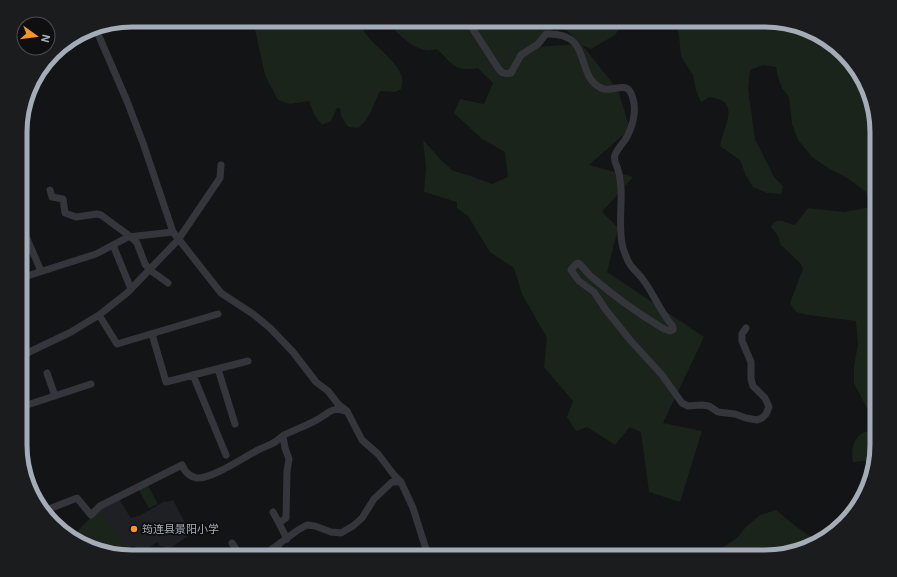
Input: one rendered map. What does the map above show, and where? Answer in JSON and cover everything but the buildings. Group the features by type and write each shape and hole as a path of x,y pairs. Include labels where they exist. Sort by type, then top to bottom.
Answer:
{"street":[{"path":"472,27 500,72 505,74 511,73 521,55 538,44 546,34 557,34 566,36 573,42 579,50 585,68 599,87 604,90 626,88 631,92 634,101 632,126 628,136 615,155 621,196 620,229 623,249 632,267 643,280 674,327 673,330 670,331 664,328 628,304 591,277 578,263 575,264 571,270 579,281 594,292 630,341 662,375 682,403 688,406 709,406 718,412 735,414 757,420 766,414 769,407 765,398 753,386 751,378 751,362 742,341 742,334 746,328"},
{"path":"98,33 143,143 173,232 178,240 221,293 253,314 270,328 293,352 316,382 328,391 338,404 347,412 362,440 378,454 401,482 413,508 427,550"},
{"path":"27,353 71,332 99,314 131,289 178,240 220,178 221,165"},
{"path":"50,190 52,197 63,199 65,213 76,217 98,214 101,215 131,237 137,243 145,264 150,270 168,283"},
{"path":"27,276 96,254 131,237 173,232"},
{"path":"27,239 41,271"},
{"path":"114,245 131,289"},
{"path":"99,314 117,344 218,314"},
{"path":"152,334 166,382 248,361"},
{"path":"218,369 235,424"},
{"path":"47,373 55,396"},
{"path":"193,376 226,455"},
{"path":"27,405 91,384"},
{"path":"49,509 77,498 91,515 100,506 182,465 185,472 190,476 198,478 210,475 274,443 283,436 320,418 328,412 338,409 347,412"},
{"path":"279,523 286,518 287,470 289,459 284,448 283,436"},
{"path":"271,550 307,525 315,526 331,532 341,533 353,526 362,518 374,499 392,482 401,482"},
{"path":"273,512 287,539"},
{"path":"232,543 236,550"},
{"path":"277,546 280,550"}],"shaded area":[{"path":"255,27 362,27 371,40 399,70 402,83 401,89 395,92 380,91 369,116 358,128 348,127 341,116 340,108 337,108 331,121 322,125 314,114 309,101 290,104 278,100 265,75"},
{"path":"392,27 555,27 621,27 615,35 591,49 582,45 618,90 630,129 589,165 633,177 602,212 618,228 607,272 704,337 663,423 702,431 680,502 649,492 641,432 630,427 615,445 587,427 576,431 567,417 573,401 544,367 547,338 522,294 514,268 490,252 468,216 457,208 457,202 424,192 426,168 423,140 453,171 492,184 508,177 505,152 482,139 454,113 460,99 484,104 493,83 478,68 464,69 454,66 437,49 426,50 418,48","holes":["555,27 568,31 579,44 537,47"]},
{"path":"676,27 772,27 786,29 812,38 834,53 856,79 868,111 870,125 870,204 866,192 847,178 812,157 798,140 792,124 789,97 782,88 776,67 763,65 750,70 748,89 755,139 774,177 783,186 781,194 767,193 753,187 746,176 740,160 720,146 727,123 728,109 719,99 709,97 701,102 696,90 693,75 681,56 679,35"},
{"path":"870,207 870,414 854,383 854,365 858,345 856,321 796,312 790,303 803,269 801,264 781,245 778,236 771,227 778,221 784,221 795,225 808,208 845,212"},
{"path":"870,430 869,462 853,462 852,451 854,443 861,434"},
{"path":"147,484 158,504 149,508 138,489"},
{"name":"筠连县景阳小学","path":"118,498 131,518 139,516 165,501 173,500 191,534 167,550 163,546 160,546 157,542 146,550 137,550 133,546 125,550 118,549 98,544 79,535 78,531 82,526 104,505"},
{"path":"776,510 813,538 786,548 772,550 719,550 737,538 745,528 760,515"},
{"path":"102,512 123,545 120,547 119,545 117,549 84,539 80,532 83,526 93,518 100,516 99,514"}],"place":[{"name":"筠连县景阳小学","path":"134,529"}]}
